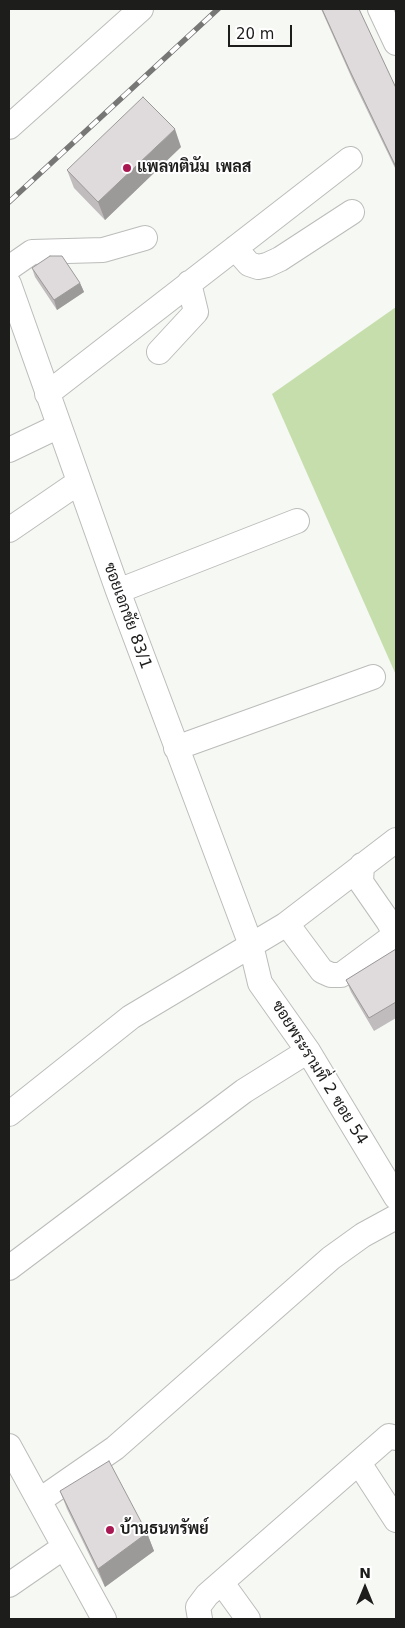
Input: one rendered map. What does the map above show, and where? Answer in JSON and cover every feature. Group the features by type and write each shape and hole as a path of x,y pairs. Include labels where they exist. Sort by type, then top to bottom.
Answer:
{"street":[{"path":"9,127 141,9"},
{"path":"380,9 396,43"},
{"path":"47,394 350,159"},
{"path":"235,248 249,264 267,266 280,260 352,212"},
{"path":"9,268 32,252 103,250 145,238"},
{"path":"159,352 196,312 190,283"},
{"name":"ซอยเอกชัย 83/1","path":"9,284 118,591 251,945"},
{"path":"9,450 59,426"},
{"path":"9,530 79,482"},
{"path":"118,591 297,521"},
{"path":"176,748 373,677"},
{"path":"9,1114 131,1017 285,925 396,840"},
{"path":"285,925 293,932 322,971 331,975 340,975 391,938 393,930 361,882 362,865"},
{"name":"ซอยพระรามที่ 2 ซอย 54","path":"251,945 260,982 308,1051 396,1197"},
{"path":"9,1268 244,1091 308,1051"},
{"path":"40,1500 115,1448 331,1258 363,1235 396,1217"},
{"path":"200,1619 197,1613 200,1602 389,1436 396,1438"},
{"path":"9,1446 104,1619"},
{"path":"359,1463 396,1520"},
{"path":"9,1585 64,1547"},
{"path":"222,1582 248,1619"}],"green space":[{"path":"396,307 396,675 272,394"}],"building":[{"path":"322,9 359,9 396,88 396,167 350,71"},
{"path":"143,97 175,129 98,202 67,170"},
{"path":"50,256 62,256 80,283 54,300 32,268"},
{"path":"396,949 396,1002 369,1018 346,980"},
{"name":"บ้านธนทรัพย์","path":"109,1461 147,1533 98,1569 60,1491"}],"railway":[{"path":"9,202 218,9"}],"place":[{"name":"แพลทตินัม เพลส","path":"127,168"},
{"name":"บ้านธนทรัพย์","path":"110,1530"}]}
